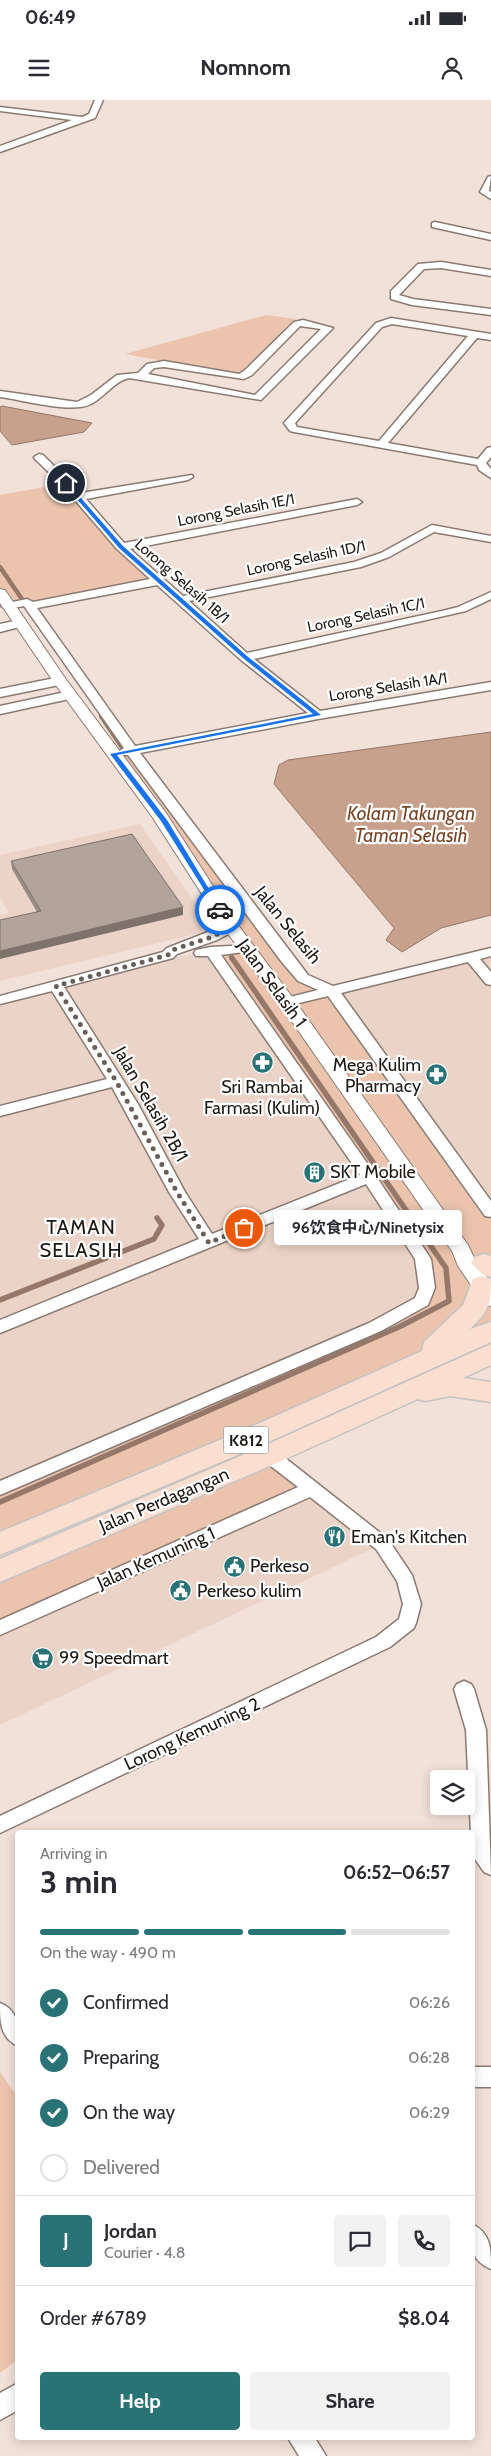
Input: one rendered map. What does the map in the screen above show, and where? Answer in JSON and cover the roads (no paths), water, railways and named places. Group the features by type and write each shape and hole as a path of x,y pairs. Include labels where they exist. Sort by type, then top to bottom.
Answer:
{"main road":[{"path":"415,1367 471,1314 475,1309 488,1277"},
{"name":"Jalan Perdagangan","path":"0,1544 415,1367 491,1331"},
{"name":"Jalan Perdagangan","path":"0,1571 269,1455 491,1354"},
{"path":"376,1405 450,1386 491,1392"}],"street":[{"path":"0,149 92,116 99,100"},
{"path":"0,109 84,119"},
{"path":"488,194 491,179"},
{"path":"435,225 491,237"},
{"path":"491,273 441,265 421,266 394,293 394,297 412,302 491,312"},
{"path":"481,463 294,429 289,423 379,325 391,321 491,338"},
{"path":"0,394 78,405 88,403 118,377 126,374 257,398 328,328 303,323 297,324 244,376 235,378 164,364 151,366 140,376"},
{"path":"381,445 474,335"},
{"path":"481,463 491,450"},
{"name":"Lorong Selasih 1B/1","path":"39,457 78,497 121,547 245,657 318,715"},
{"path":"481,463 482,468 491,475"},
{"path":"78,497 188,477"},
{"name":"Lorong Selasih 1E/1","path":"121,547 357,502"},
{"name":"Lorong Selasih 1D/1","path":"179,600 357,565 385,555 432,528 491,539"},
{"path":"30,606 158,581"},
{"name":"Lorong Selasih 1C/1","path":"245,657 443,614 462,609 491,595"},
{"path":"4,600 27,602 132,751"},
{"name":"Jalan Selasih 1","path":"4,600 70,696 163,820 231,927 287,1002 461,1250 465,1261 488,1277"},
{"path":"0,628 19,624"},
{"path":"0,693 60,681"},
{"name":"Lorong Selasih 1A/1","path":"113,754 318,715 491,686"},
{"path":"0,710 70,696"},
{"name":"Jalan Selasih","path":"132,751 286,958 303,978 332,991"},
{"path":"168,955 172,950 212,937 231,927"},
{"path":"0,1000 168,955 178,957 210,951 246,948"},
{"path":"0,1488 375,1328 422,1300 428,1288 423,1259 369,1177 210,951"},
{"path":"287,1002 491,952"},
{"path":"471,957 491,981"},
{"name":"Jalan Selasih 2B/1","path":"56,986 116,1081 177,1192 209,1243"},
{"path":"332,991 491,1212"},
{"path":"0,1111 116,1081"},
{"path":"0,1327 70,1296 209,1243 369,1177"},
{"name":"Lorong Kemuning 2","path":"0,1825 383,1642 407,1623 412,1604 406,1580 382,1544 269,1455"},
{"name":"Jalan Kemuning 1","path":"0,1628 312,1488"},
{"path":"464,1689 476,1730 481,1852 491,1866"},
{"path":"0,2013 15,2032"},
{"path":"475,2077 491,2077"},
{"path":"475,2239 491,2258"},
{"path":"0,2408 15,2397"},
{"path":"302,2440 314,2456"}],"water":[{"path":"0,407 92,423 84,432 12,445 0,431"},
{"name":"Kolam Takungan Taman Selasih","path":"491,732 491,915 441,928 402,952 386,940 394,928 274,784 279,765 288,760"}],"waterway":[{"path":"0,567 26,605"},
{"path":"101,716 125,752"},
{"path":"0,1502 401,1326 449,1301 446,1268 232,958"},
{"path":"0,1300 154,1239 162,1225 157,1218"}],"place":[{"name":"Sri Rambai Farmasi (Kulim)","path":"262,1062"},
{"name":"Mega Kulim Pharmacy","path":"437,1075"},
{"name":"SKT Mobile","path":"314,1172"},
{"name":"96饮食中心/Ninetysix","path":"244,1228"},
{"name":"Eman's Kitchen","path":"335,1537"},
{"name":"Perkeso","path":"234,1566"},
{"name":"Perkeso kulim","path":"181,1591"},
{"name":"99 Speedmart","path":"43,1658"}],"district":[{"name":"TAMAN SELASIH","path":"81,1238"}]}
